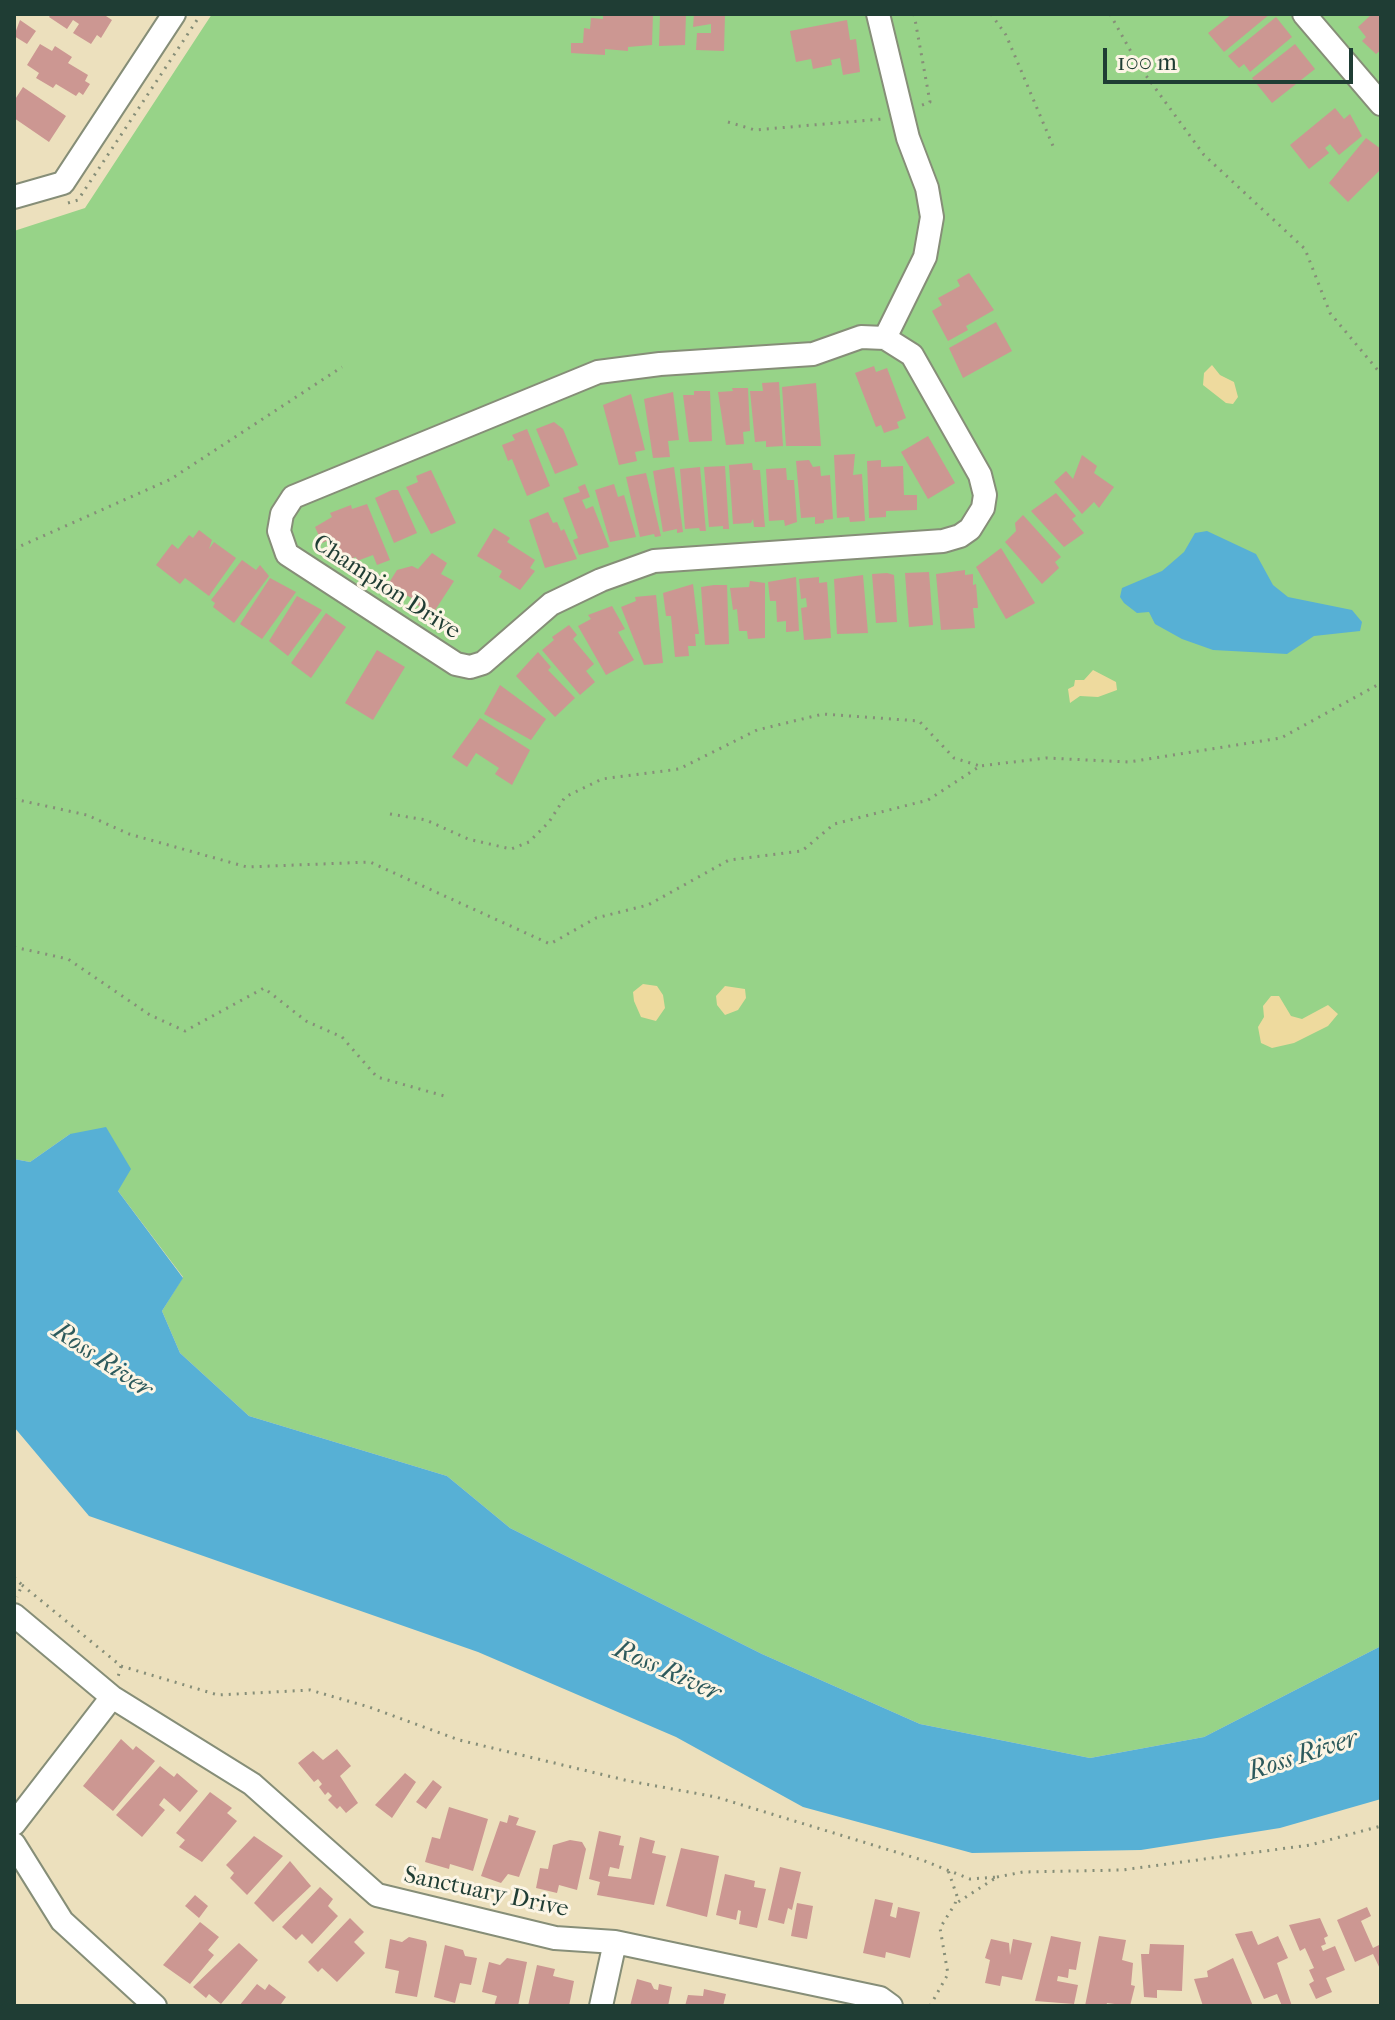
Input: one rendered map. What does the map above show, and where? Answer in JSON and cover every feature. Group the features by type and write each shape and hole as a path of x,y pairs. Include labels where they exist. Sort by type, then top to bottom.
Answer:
{"street":[{"path":"14,197 63,183 174,14"},
{"path":"878,14 902,114 927,188 932,217 925,257 885,338"},
{"path":"1304,14 1381,104"},
{"name":"Champion Drive","path":"861,337 885,338 903,346 919,364 984,483 980,516 970,529 954,538 654,561 601,580 551,604 483,663 470,667 456,664 287,554 279,531 282,514 293,497 598,372 660,364 813,354 861,337"},
{"name":"Sanctuary Drive","path":"14,1615 112,1697 252,1784 377,1895 555,1938 615,1942 880,1998 891,2006"},
{"path":"14,1824 112,1697"},
{"path":"14,1844 62,1921 155,2006"},
{"path":"601,2006 615,1942"}],"path":[{"path":"728,122 755,130 864,123 902,114 930,102 914,14"},
{"path":"991,14 1006,35 1053,146"},
{"path":"1110,14 1139,66 1204,155 1305,249 1330,313 1381,374"},
{"path":"14,549 171,479 342,367"},
{"path":"390,814 426,820 468,839 511,849 529,842 549,822 565,797 602,779 679,769 757,730 823,714 919,721 954,758 980,766 1046,758 1129,762 1281,738 1381,683"},
{"path":"14,799 87,815 129,834 247,867 370,862 550,944 596,918 648,905 729,860 802,851 834,824 928,800 980,766"},
{"path":"14,947 68,959 150,1015 185,1031 264,988 306,1021 342,1037 377,1077 448,1097"},
{"path":"14,1577 121,1666 218,1695 310,1690 474,1743 629,1781 716,1797 970,1879 1023,1872 1122,1870 1310,1845 1381,1826"},
{"path":"14,1606 22,1585"},
{"path":"112,1697 121,1666"},
{"path":"930,2006 948,1974 940,1928 957,1896 948,1870"},
{"path":"955,1904 997,1877"}],"green space":[{"path":"212,14 1381,14 1381,1646 1204,1737 1090,1758 920,1724 762,1654 510,1528 447,1476 249,1416 180,1353 162,1311 183,1277 70,1134 30,1162 14,1159 14,231 85,208"}],"sand":[{"path":"1212,365 1220,375 1234,382 1238,397 1233,404 1226,403 1203,385 1204,373"},
{"path":"1093,670 1116,682 1117,690 1098,697 1080,696 1070,703 1068,689 1074,686 1075,680 1084,680"},
{"path":"643,984 657,986 663,995 665,1008 656,1021 641,1017 634,1001 633,992"},
{"path":"725,986 745,989 746,998 738,1010 725,1015 717,1005 716,996"},
{"path":"1271,996 1279,996 1291,1016 1302,1019 1328,1005 1338,1014 1328,1026 1294,1043 1272,1048 1261,1043 1258,1027 1264,1017 1263,1006"}],"water":[{"path":"1207,531 1256,554 1273,585 1288,597 1352,610 1362,622 1360,631 1314,636 1287,654 1213,650 1182,639 1155,624 1149,612 1137,613 1124,603 1120,597 1122,588 1162,571 1184,552 1195,533"},
{"name":"Ross River","path":"106,1127 131,1169 118,1191 183,1278 162,1311 180,1353 249,1416 447,1476 510,1528 762,1654 920,1724 1090,1758 1204,1737 1381,1646 1381,1799 1280,1828 1141,1850 972,1853 803,1807 676,1737 478,1652 89,1516 14,1427 14,1159 30,1162 70,1134"}],"building":[{"path":"51,14 103,14 112,20 101,38 97,35 91,44 73,33 79,24 73,20 67,29 49,17"},
{"path":"603,14 653,14 652,45 628,47 628,51 605,49 605,55 571,53 571,43 583,43 584,28 590,29 591,18 603,19"},
{"path":"660,14 686,14 685,45 659,46"},
{"path":"694,14 725,14 724,51 696,50 697,33 711,33 711,24 693,27"},
{"path":"1232,14 1270,14 1224,52 1208,33"},
{"path":"1372,14 1381,14 1381,50 1376,54 1362,41 1366,37 1358,27"},
{"path":"1276,17 1292,37 1250,72 1244,64 1239,68 1228,56"},
{"path":"20,20 36,31 27,44 14,36"},
{"path":"847,20 850,40 856,39 860,72 843,75 840,58 831,60 832,65 813,69 811,59 796,62 790,31"},
{"path":"40,44 52,51 55,46 72,57 68,63 88,75 85,81 90,84 83,95 79,92 76,96 56,84 53,88 36,78 39,73 27,65"},
{"path":"1295,44 1315,69 1272,103 1252,78"},
{"path":"23,87 66,116 49,142 14,118 14,101"},
{"path":"1335,108 1344,119 1350,114 1362,136 1339,155 1330,144 1325,148 1329,153 1309,169 1290,145"},
{"path":"1366,138 1381,149 1380,170 1348,202 1329,183"},
{"path":"969,273 994,310 948,341 932,311 942,305 938,298 960,286 957,280"},
{"path":"996,322 1012,351 963,378 949,348"},
{"path":"874,366 876,372 887,368 906,418 897,422 899,428 884,433 881,425 876,427 855,373"},
{"path":"779,382 783,446 766,447 766,441 755,442 750,391 763,391 762,383"},
{"path":"816,383 821,446 786,446 782,387"},
{"path":"732,388 748,388 750,431 743,432 744,444 726,445 718,392 733,391"},
{"path":"694,391 710,391 712,441 689,442 683,395 694,395"},
{"path":"673,392 679,440 668,441 670,457 653,458 644,399"},
{"path":"631,394 645,450 635,452 637,461 619,465 603,405"},
{"path":"554,422 563,429 578,465 555,474 536,429"},
{"path":"527,429 550,486 527,496 512,459 508,461 502,445 515,440 512,435"},
{"path":"928,436 955,483 928,499 901,452"},
{"path":"855,454 853,475 862,474 865,521 850,522 849,517 837,518 834,455"},
{"path":"1082,455 1097,466 1094,473 1114,487 1099,508 1094,502 1082,514 1054,482 1066,471 1073,479"},
{"path":"809,460 813,467 820,466 821,476 830,475 833,519 824,520 824,523 815,524 815,517 801,518 796,461"},
{"path":"881,460 881,467 903,466 904,495 917,495 917,510 886,511 886,517 869,518 867,461"},
{"path":"752,463 753,470 760,470 765,527 754,527 753,519 751,523 733,524 729,465"},
{"path":"725,466 729,529 709,527 704,467"},
{"path":"674,467 683,532 677,533 677,529 663,532 653,471"},
{"path":"700,467 706,531 685,529 680,469"},
{"path":"786,468 787,480 794,480 797,522 785,526 784,520 769,521 766,469"},
{"path":"431,470 456,523 431,534 406,487 418,482 416,476"},
{"path":"646,473 661,536 640,537 626,477"},
{"path":"585,484 590,497 582,500 586,509 593,506 609,547 579,555 573,540 578,538 563,498 580,492 578,487"},
{"path":"614,484 618,497 624,495 636,537 610,542 595,490"},
{"path":"398,490 417,533 394,543 375,498"},
{"path":"1056,493 1076,516 1072,519 1084,533 1064,547 1031,511"},
{"path":"367,504 390,560 377,565 373,555 357,561 356,557 344,561 337,544 334,545 331,539 322,543 315,527 332,517 330,513 351,505 352,509"},
{"path":"548,512 553,523 557,522 561,531 564,529 577,559 545,568 529,520"},
{"path":"1023,515 1061,557 1055,562 1059,568 1042,584 1005,542 1016,531 1015,523"},
{"path":"494,528 510,538 507,542 535,560 530,568 535,571 520,590 499,577 502,571 477,556"},
{"path":"199,530 212,540 209,549 214,542 236,558 209,596 185,578 180,584 156,565 172,544 178,549 189,535 193,538"},
{"path":"1001,548 1035,603 1006,619 976,567"},
{"path":"432,553 447,563 441,574 454,581 432,615 416,604 418,601 387,586 397,570 412,566 418,569"},
{"path":"242,560 256,570 260,565 269,576 234,623 213,607 215,603 211,600"},
{"path":"965,570 965,575 973,574 973,585 976,584 978,608 973,608 975,628 941,630 936,574"},
{"path":"929,572 933,625 909,627 905,573"},
{"path":"872,574 894,575 897,622 876,623"},
{"path":"863,575 868,633 837,634 834,579"},
{"path":"796,577 799,631 786,632 786,621 777,622 776,601 770,601 768,582"},
{"path":"819,577 819,583 827,582 831,638 804,640 801,608 807,607 806,598 801,599 799,579"},
{"path":"270,578 296,592 262,639 240,624"},
{"path":"750,581 765,583 765,638 748,639 747,631 739,631 737,609 733,610 730,588 749,587"},
{"path":"693,584 699,634 695,634 696,646 688,646 689,656 675,657 671,616 666,616 663,593"},
{"path":"727,585 729,644 705,645 701,587"},
{"path":"656,595 663,663 644,665 621,607 636,601 635,597"},
{"path":"297,596 322,610 288,656 269,641"},
{"path":"612,606 625,629 618,632 634,660 606,675 578,626 591,619 588,615"},
{"path":"326,613 346,627 311,678 291,663"},
{"path":"569,625 577,635 573,639 594,664 586,671 595,682 580,695 542,650 554,640 552,637"},
{"path":"377,650 405,667 373,720 345,703"},
{"path":"538,652 551,667 548,670 575,698 555,717 516,676"},
{"path":"500,685 546,719 531,740 484,714"},
{"path":"480,718 530,750 512,785 495,774 499,768 476,753 467,767 452,757"},
{"path":"121,1739 133,1750 136,1746 155,1761 113,1811 83,1786"},
{"path":"337,1749 351,1766 340,1776 358,1803 346,1813 328,1800 332,1796 328,1792 325,1795 318,1779 314,1782 298,1763 313,1751 323,1760"},
{"path":"160,1766 174,1777 177,1773 198,1791 180,1812 164,1798 159,1805 165,1810 142,1837 116,1815"},
{"path":"405,1773 416,1782 392,1818 375,1805"},
{"path":"433,1780 442,1787 426,1809 416,1802"},
{"path":"210,1792 232,1808 227,1813 237,1821 202,1862 179,1847 185,1840 176,1833"},
{"path":"449,1807 488,1819 473,1871 450,1864 449,1869 425,1862 432,1837 440,1839"},
{"path":"509,1815 519,1818 516,1825 536,1831 519,1877 508,1874 501,1883 481,1876 500,1821 507,1823"},
{"path":"599,1831 621,1836 619,1845 624,1846 619,1869 610,1867 608,1876 631,1879 640,1837 655,1841 652,1853 666,1856 654,1905 597,1895 600,1882 589,1879"},
{"path":"254,1836 283,1856 247,1895 230,1878 234,1873 226,1865"},
{"path":"570,1840 582,1842 586,1849 577,1890 559,1885 557,1893 536,1888 540,1868 548,1869 553,1845"},
{"path":"681,1848 719,1856 707,1917 666,1906"},
{"path":"290,1861 311,1886 273,1922 254,1903"},
{"path":"780,1867 801,1872 792,1910 788,1908 784,1924 768,1920"},
{"path":"725,1874 755,1881 754,1887 766,1889 757,1928 739,1924 741,1911 738,1910 736,1920 716,1915"},
{"path":"320,1887 333,1899 328,1906 338,1916 312,1944 302,1934 296,1940 282,1927"},
{"path":"195,1895 208,1906 199,1918 185,1906"},
{"path":"875,1899 893,1903 890,1916 896,1918 898,1907 920,1912 910,1958 886,1952 885,1958 863,1953"},
{"path":"797,1903 813,1906 807,1939 791,1936"},
{"path":"1367,1907 1371,1916 1361,1921 1373,1948 1381,1944 1381,1971 1373,1954 1355,1962 1337,1920"},
{"path":"350,1918 364,1932 354,1942 365,1953 337,1982 322,1968 318,1972 308,1962"},
{"path":"1320,1918 1328,1936 1324,1938 1326,1944 1321,1946 1323,1951 1335,1946 1345,1970 1326,1978 1332,1992 1316,1999 1309,1984 1314,1981 1309,1970 1314,1968 1305,1948 1300,1951 1289,1925"},
{"path":"200,1922 219,1937 208,1950 214,1955 190,1984 163,1965"},
{"path":"1252,1931 1258,1945 1278,1936 1288,1958 1277,1963 1292,2006 1282,2006 1277,1994 1264,1999 1235,1934"},
{"path":"1051,1936 1081,1942 1076,1970 1069,1969 1068,1978 1058,1976 1057,1981 1078,1985 1074,2004 1035,2001"},
{"path":"1099,1936 1126,1940 1122,1960 1133,1963 1131,1985 1135,1986 1130,2006 1107,2003 1106,2006 1085,2006"},
{"path":"409,1937 426,1941 427,1945 417,1997 395,1993 399,1971 385,1968 390,1939 402,1942"},
{"path":"991,1939 1009,1943 1010,1955 1013,1939 1032,1943 1022,1980 1002,1976 1000,1986 985,1983 990,1960 985,1958"},
{"path":"239,1943 258,1960 221,2004 209,1994 206,1998 193,1987"},
{"path":"1150,1944 1184,1945 1182,1991 1157,1990 1157,1998 1144,1997 1141,1954 1149,1954"},
{"path":"445,1945 463,1950 465,1956 477,1958 471,1985 460,1983 455,2003 434,1997"},
{"path":"507,1958 527,1962 518,2006 494,2006 497,1996 482,1992 489,1962 500,1965"},
{"path":"1233,1958 1253,2006 1203,2006 1194,1979 1208,1977 1207,1971"},
{"path":"537,1965 555,1969 553,1976 574,1981 569,2006 528,2006"},
{"path":"637,1979 651,1983 658,1990 659,1984 672,1987 668,2006 630,2006"},
{"path":"257,1984 265,1990 269,1984 286,1997 281,2004 284,2006 239,2006"},
{"path":"704,1989 726,1994 723,2006 685,2006 688,1995 703,1996"}]}
